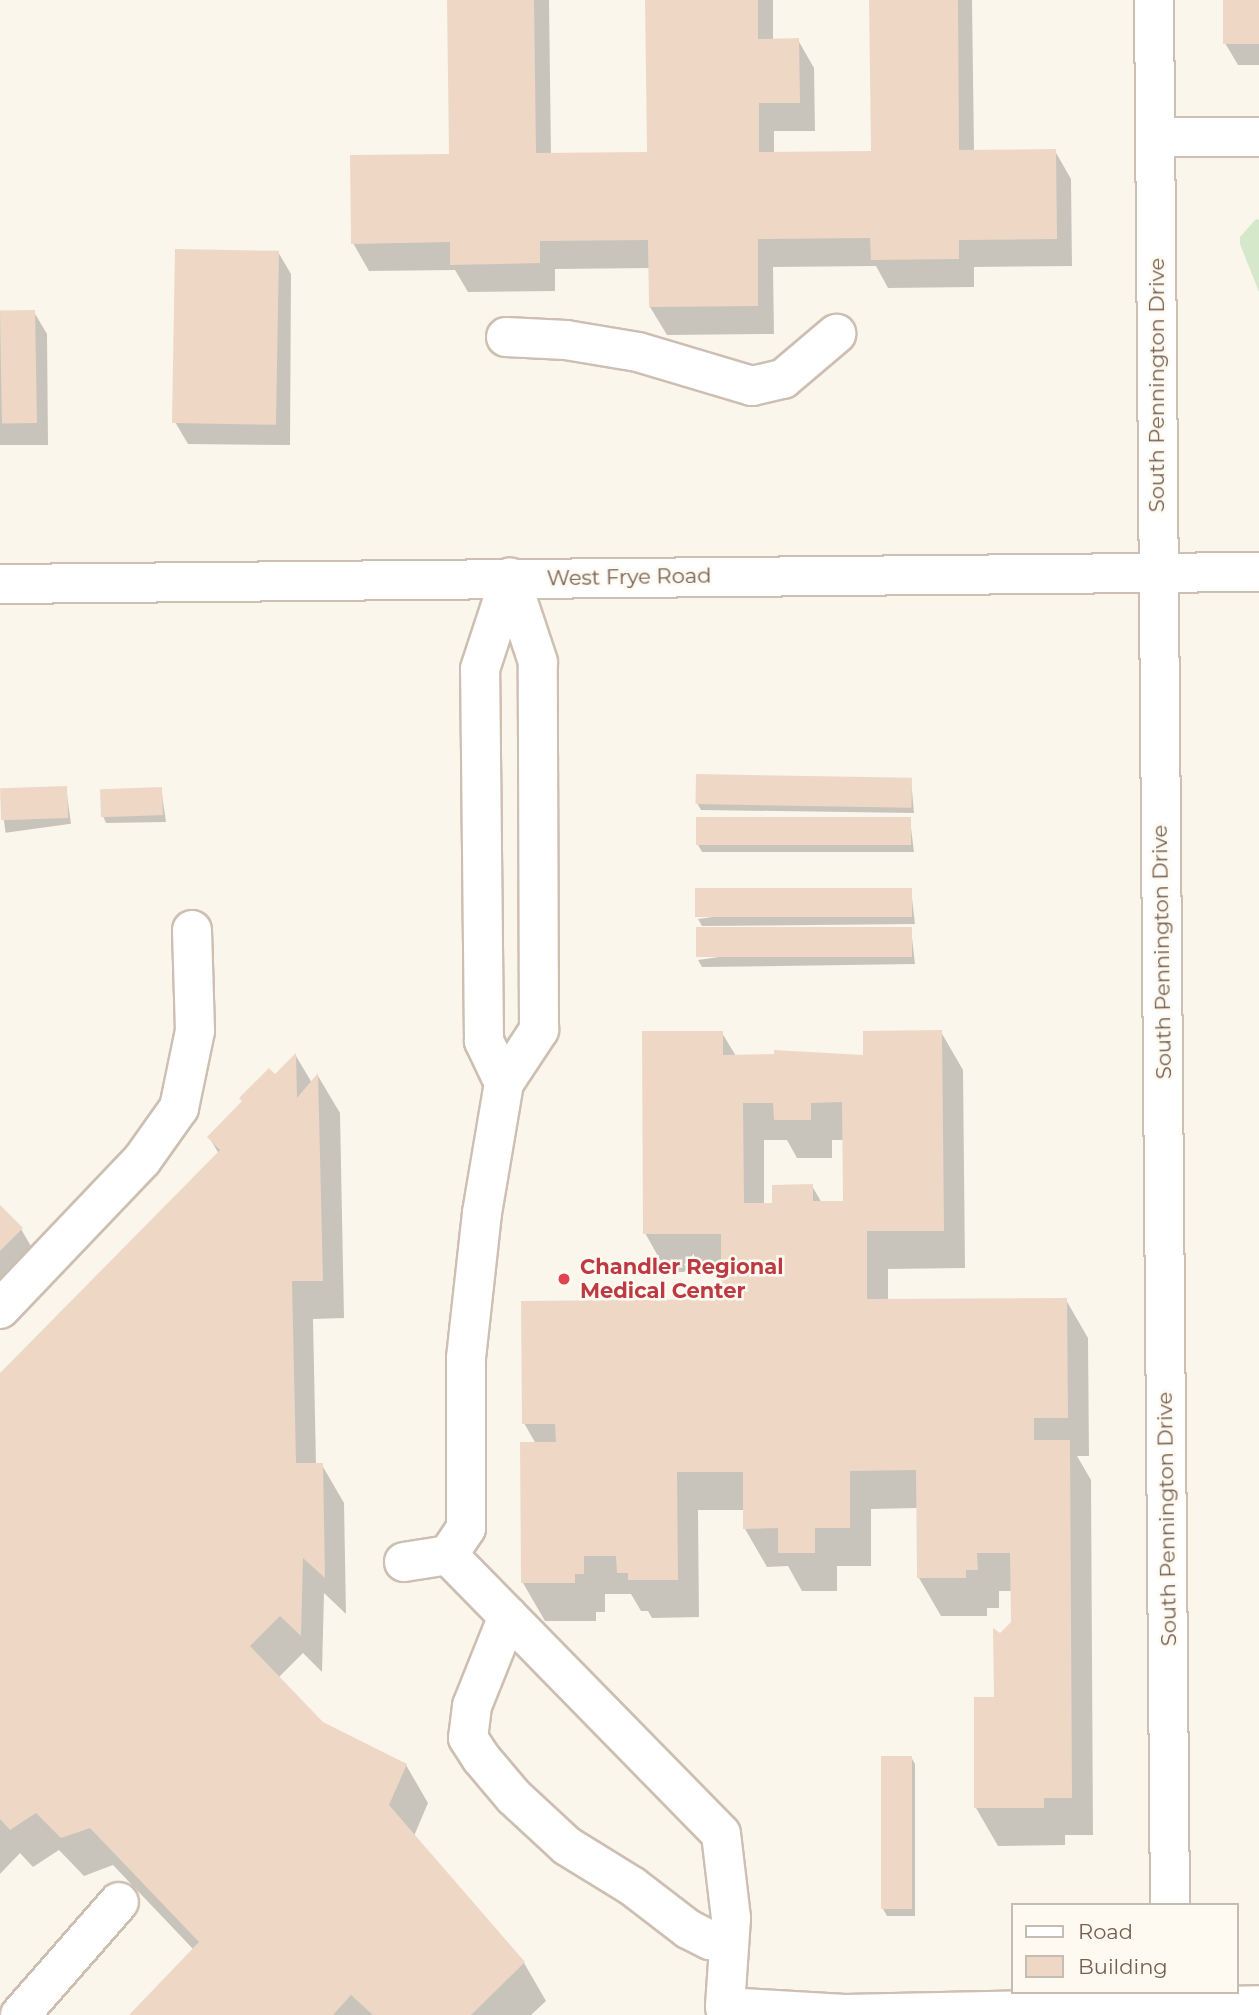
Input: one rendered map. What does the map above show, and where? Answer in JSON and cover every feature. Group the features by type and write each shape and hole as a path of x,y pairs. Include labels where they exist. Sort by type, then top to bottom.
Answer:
{"street":[{"name":"South Pennington Drive","path":"1154,0 1170,1903"},
{"path":"1156,137 1259,137"},
{"path":"506,337 566,340 638,352 752,386 783,379 836,334"},
{"name":"West Frye Road","path":"0,584 1259,572"},
{"path":"504,1083 484,1041 480,669 510,578"},
{"path":"404,1562 448,1555 466,1528 470,1297 504,1083 539,1030 538,662 510,578"},
{"path":"0,1309 142,1160 180,1108 195,1031 192,930"},
{"path":"448,1555 721,1834 729,1942 721,2011 846,2014 1170,2004 1259,2005"},
{"path":"508,1616 471,1706 468,1738 481,1758 514,1797 568,1846 632,1886 688,1929 710,1940 729,1942"},
{"path":"20,2015 119,1902"}],"green space":[{"path":"1256,219 1259,220 1259,292 1240,244 1240,237"}],"building":[{"path":"447,0 534,0 536,153 647,152 645,0 758,0 758,39 799,38 800,103 759,103 759,152 871,151 869,0 958,0 959,150 1056,149 1057,239 959,240 959,259 871,260 870,238 758,239 758,306 649,307 648,240 540,241 540,263 450,265 450,242 351,244 350,155 449,154"},
{"path":"1223,0 1259,0 1259,44 1223,44"},
{"path":"175,249 279,251 276,425 172,423"},
{"path":"35,310 37,423 2,424 0,311"},
{"path":"696,774 912,778 911,808 695,804"},
{"path":"67,786 68,818 1,820 0,788"},
{"path":"162,787 163,815 101,817 100,789"},
{"path":"696,817 911,817 911,845 696,845"},
{"path":"695,888 912,888 912,917 695,917"},
{"path":"696,927 912,927 912,957 696,957"},
{"path":"942,1030 944,1231 867,1231 867,1299 1067,1298 1068,1418 1034,1418 1034,1440 1070,1440 1072,1798 1044,1798 1044,1808 974,1808 974,1697 994,1697 993,1628 1000,1633 1011,1622 1010,1553 977,1553 978,1570 966,1570 966,1578 917,1578 916,1470 850,1471 850,1528 815,1528 815,1553 778,1553 778,1528 743,1529 743,1472 677,1472 678,1580 628,1580 628,1573 617,1573 616,1556 584,1556 584,1574 575,1574 575,1583 521,1583 520,1442 556,1442 555,1424 522,1424 521,1301 721,1299 721,1234 643,1234 642,1031 723,1031 723,1055 774,1054 774,1050 863,1055 863,1031","holes":["842,1102 843,1201 813,1201 813,1184 772,1185 772,1203 744,1203 743,1103 773,1103 774,1120 811,1120 811,1103"]},
{"path":"296,1053 297,1098 318,1073 323,1281 292,1281 296,1463 323,1463 325,1578 303,1558 301,1636 280,1616 250,1646 323,1722 407,1764 389,1805 525,1962 471,2015 373,2015 351,1995 333,2015 129,2015 199,1942 90,1828 61,1838 36,1813 10,1830 0,1819 0,1373 220,1150 207,1137 242,1101 239,1098 269,1068 275,1074"},
{"path":"0,1205 23,1228 0,1251"},
{"path":"881,1756 912,1756 912,1909 881,1909"}],"place":[{"name":"Chandler Regional Medical Center","path":"564,1279"}]}
